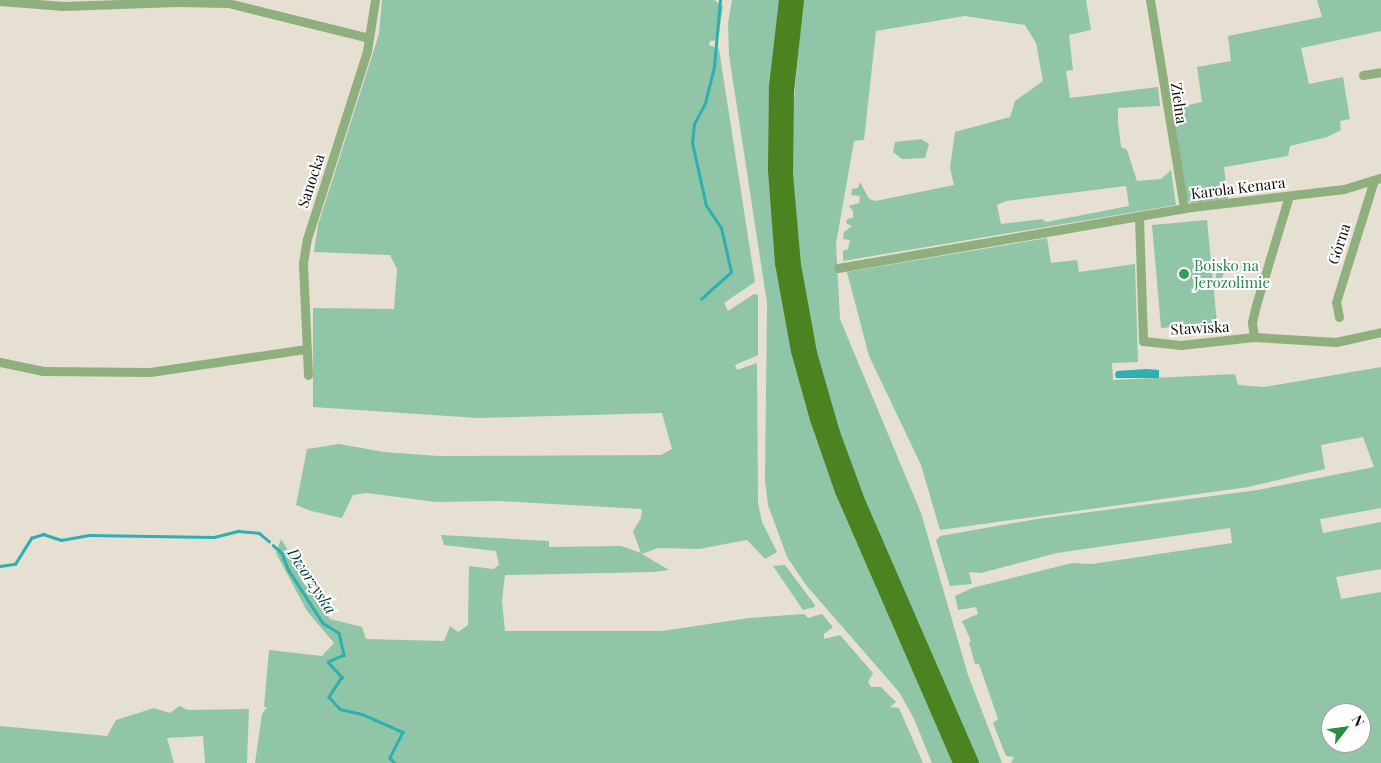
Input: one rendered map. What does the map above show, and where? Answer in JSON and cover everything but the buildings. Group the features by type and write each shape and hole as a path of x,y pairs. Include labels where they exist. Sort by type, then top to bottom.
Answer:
{"main road":[{"path":"786,0 776,87 775,170 782,263 800,359 817,419 845,499 960,763"},
{"path":"797,0 787,92 786,174 792,254 808,347 831,428 858,501 972,763"}],"street":[{"name":"Sanocka","path":"308,375 303,263 307,239 370,38 375,0"},
{"name":"Zielna","path":"1150,0 1184,208"},
{"path":"0,1 63,6 177,2 228,3 370,38"},
{"path":"1362,75 1381,72"},
{"name":"Karola Kenara","path":"838,268 1139,218 1184,208 1344,190 1378,179"},
{"name":"Górna","path":"1339,317 1336,302 1378,179"},
{"path":"1254,336 1252,322 1256,306 1290,196"},
{"name":"Stawiska","path":"1139,218 1143,341 1181,345 1254,336 1336,342 1381,332"},
{"path":"0,362 43,371 150,372 306,349"}],"green space":[{"path":"382,0 714,0 723,6 718,40 710,41 709,45 719,49 755,282 724,303 728,311 754,294 758,295 758,355 735,365 737,370 757,363 758,503 762,522 777,552 765,559 747,540 699,549 658,548 642,554 669,570 654,572 505,575 502,601 505,631 662,631 749,618 804,614 808,618 822,614 833,627 824,634 824,639 840,635 873,673 868,682 871,687 881,687 896,702 890,707 899,708 923,763 255,763 262,714 267,707 264,707 269,650 322,656 334,643 307,611 276,553 281,539 330,619 362,627 366,639 444,641 450,626 458,632 468,625 469,566 493,569 499,565 496,551 444,545 441,535 549,541 549,547 621,546 641,553 633,531 641,518 642,509 497,501 436,502 367,493 353,495 342,518 311,511 296,505 307,449 339,444 384,452 438,456 661,455 672,449 662,413 478,418 313,407 313,308 394,309 397,269 390,255 314,252 318,225 379,34"},
{"path":"732,0 781,0 778,273 955,763 932,763 914,719 899,692 806,585 787,557 768,505 765,480 767,303 729,55 728,23"},
{"path":"803,0 1086,0 1091,30 1069,35 1073,70 1066,71 1070,98 1158,87 1160,106 1118,108 1121,147 1127,150 1137,181 1161,179 1171,170 1176,205 843,261 843,251 848,249 850,240 843,239 844,232 852,226 846,223 847,219 853,218 853,211 849,206 859,203 860,196 851,195 852,189 858,188 860,182 869,199 875,201 954,185 950,168 955,132 1010,117 1015,101 1043,81 1036,43 1025,25 965,16 876,31 864,140 854,141 836,244 840,319 921,513 968,675 1002,763 977,763 891,568 838,431 818,364 803,296 793,213 791,133","holes":["1126,186 1129,206 1046,222 1042,219 1001,224 997,205 1006,201"]},
{"path":"1317,0 1381,0 1381,31 1301,48 1309,84 1343,77 1350,119 1340,121 1341,130 1327,137 1290,146 1288,156 1224,167 1228,199 1191,203 1186,199 1172,102 1179,107 1202,102 1197,67 1231,61 1228,36 1322,17"},
{"path":"921,139 929,144 925,158 902,159 893,152 895,142"},
{"name":"Boisko na Jerozolimie","path":"1207,220 1217,323 1161,328 1152,225"},
{"path":"1047,238 1051,263 1077,260 1079,272 1135,264 1138,362 1112,363 1113,380 1235,374 1238,385 1264,387 1381,367 1381,508 1320,519 1323,533 1381,522 1381,569 1336,577 1341,599 1381,592 1381,763 1011,763 1014,757 1006,756 993,723 998,719 979,664 975,664 969,643 971,641 962,621 978,614 976,607 958,610 955,596 972,588 1072,563 1092,564 1232,543 1230,528 1057,553 981,573 969,572 972,584 950,586 936,540 940,536 1037,519 1258,490 1374,467 1363,437 1321,445 1325,469 1248,487 940,530 921,465 869,356 847,272"},
{"path":"1219,264 1226,266 1221,281 1215,279"},
{"path":"785,565 815,607 803,610 773,566"},
{"path":"179,706 188,710 249,709 247,763 205,763 203,736 167,738 174,763 0,763 0,726 107,736 116,720 154,708 170,713"}],"water":[{"path":"1159,370 1159,378 1116,378 1115,374 1117,371"}],"waterway":[{"path":"701,299 731,272 721,228 706,206 692,143 694,124 705,103 714,66 720,0"},
{"path":"0,566 15,564 31,538 43,534 61,540 88,535 214,537 238,531 259,533 269,541"},
{"name":"Dworzyska","path":"273,545 282,553 288,569 323,623 339,633 344,655 328,662 342,677 329,697 340,709 362,714 403,732 390,758 395,763"}],"place":[{"name":"Boisko na Jerozolimie","path":"1184,274"}]}
